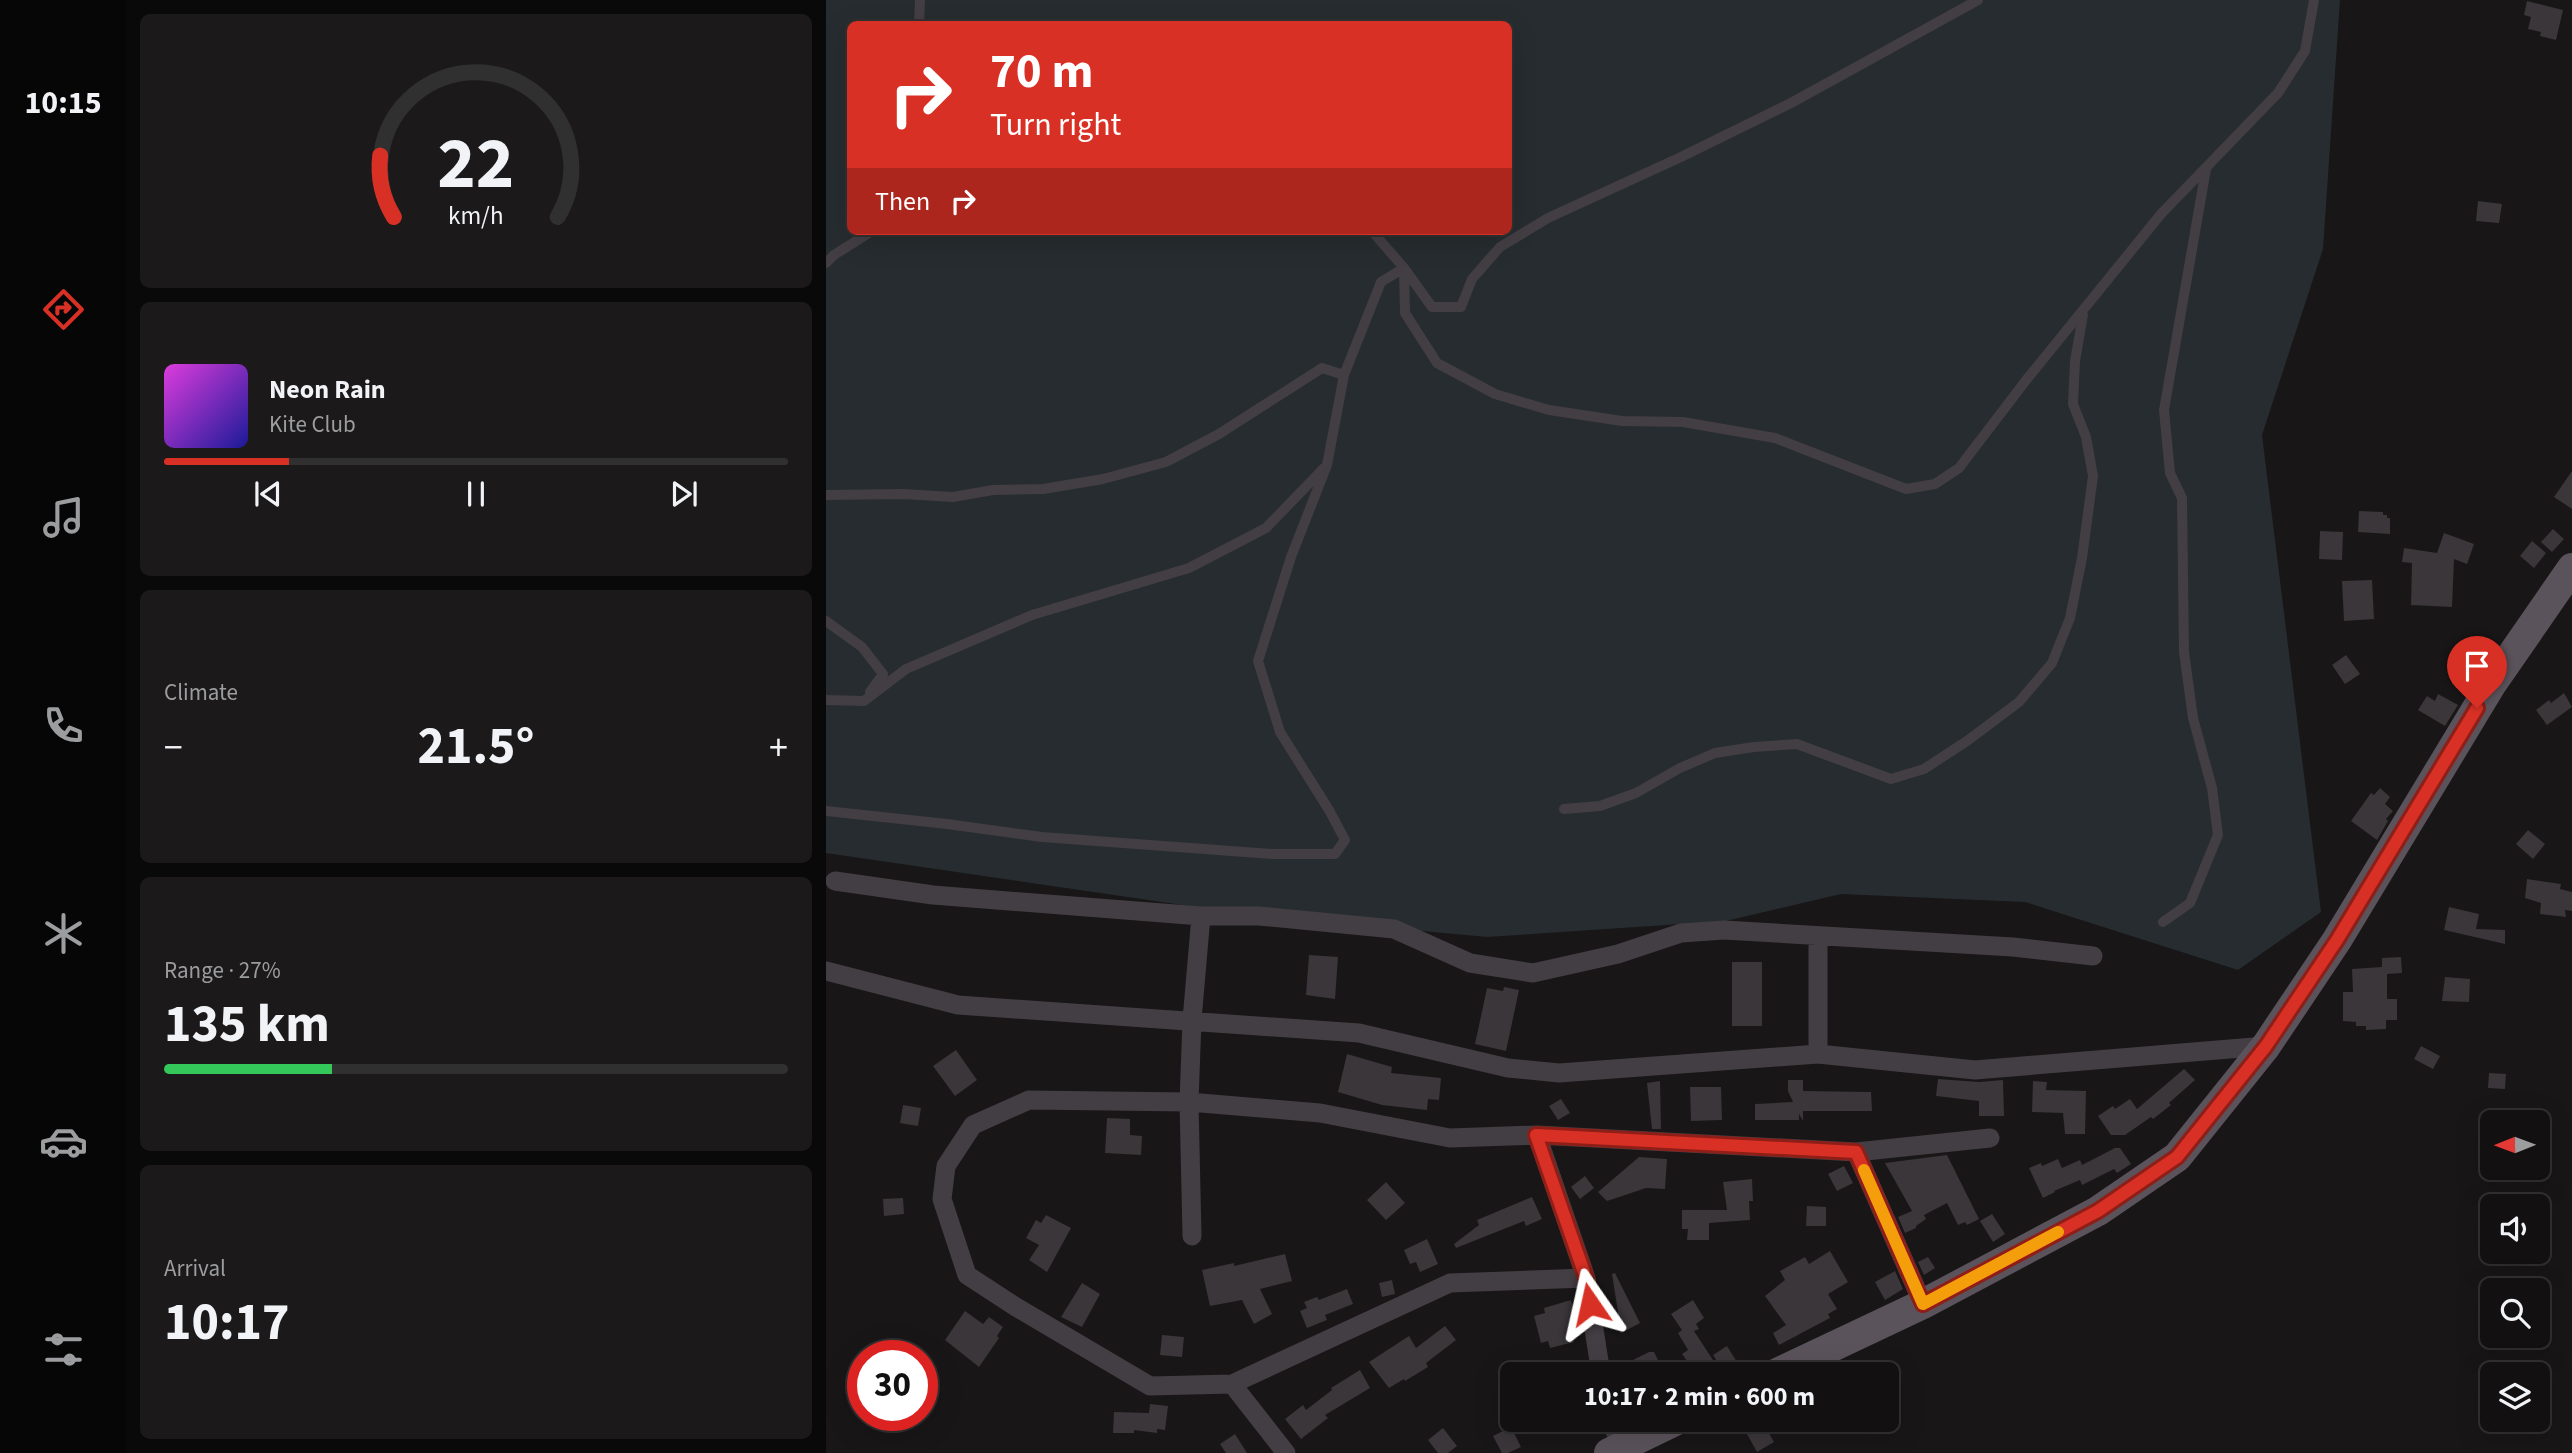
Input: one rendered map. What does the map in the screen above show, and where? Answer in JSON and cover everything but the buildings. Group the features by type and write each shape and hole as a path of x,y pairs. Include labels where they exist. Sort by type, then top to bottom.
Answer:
{"main road":[{"path":"1800,1362 1923,1304 2098,1211 2177,1157 2266,1046 2337,940 2491,685 2572,568"},
{"path":"1620,1447 1652,1432"}],"street":[{"path":"835,881 933,895 1200,916 1258,916 1394,929 1470,963 1533,973 1618,954 1681,933 1724,930 2013,947 2093,956"},
{"path":"1192,1236 1189,1102 1200,916"},
{"path":"1818,936 1818,1054"},
{"path":"826,971 958,1005 1359,1033 1508,1068 1559,1073 1818,1054 1975,1070 2266,1046"},
{"path":"1586,1278 1450,1283 1232,1384 1150,1386 967,1275 942,1199 946,1166 973,1125 1029,1100 1189,1102 1320,1113 1450,1138 1536,1135 1856,1152 1990,1138"},
{"path":"1536,1135 1586,1278 1599,1362"},
{"path":"1856,1152 1923,1304"},
{"path":"1232,1384 1286,1453"}],"lane":[{"path":"919,21 920,0"},
{"path":"1375,235 1432,307 1461,307 1472,279 1500,247 1548,218 1791,103 1859,63 1978,0"},
{"path":"1404,268 1405,313 1437,363 1495,394 1549,410 1622,421 1683,422 1775,438 1906,489 1935,484 1959,468 2161,214 2278,93 2305,51 2314,0"},
{"path":"2163,922 2190,903 2218,835 2212,789 2193,718 2185,652 2182,498 2170,473 2164,410 2206,169"},
{"path":"826,263 866,235"},
{"path":"826,811 1042,837 1272,854 1335,854 1345,840 1280,732 1258,661 1291,557 1327,465 1344,375 1381,282 1404,268"},
{"path":"1564,809 1600,806 1636,793 1680,768 1714,753 1754,747 1797,744 1891,779 1924,769 2019,702 2052,663 2070,618 2082,558 2093,476 2085,438 2073,404 2075,360 2084,311"},
{"path":"826,495 903,494 953,497 993,491 1043,489 1103,479 1166,462 1219,434 1322,368 1344,375"},
{"path":"826,700 864,701 906,669 1032,615 1189,568 1266,528 1327,465"},
{"path":"826,621 862,647 883,674 864,701"}],"shaded area":[{"path":"826,0 2340,0 2323,249 2262,435 2321,912 2238,970 2025,902 1841,894 1726,921 1487,937 1258,916 826,853"}],"slow traffic":[{"path":"1864,1170 1923,1304 2058,1232"}],"route":[{"path":"1590,1304 1586,1278 1536,1135 1856,1152 1923,1304 2098,1211 2177,1157 2266,1046 2337,940 2477,708"}]}
